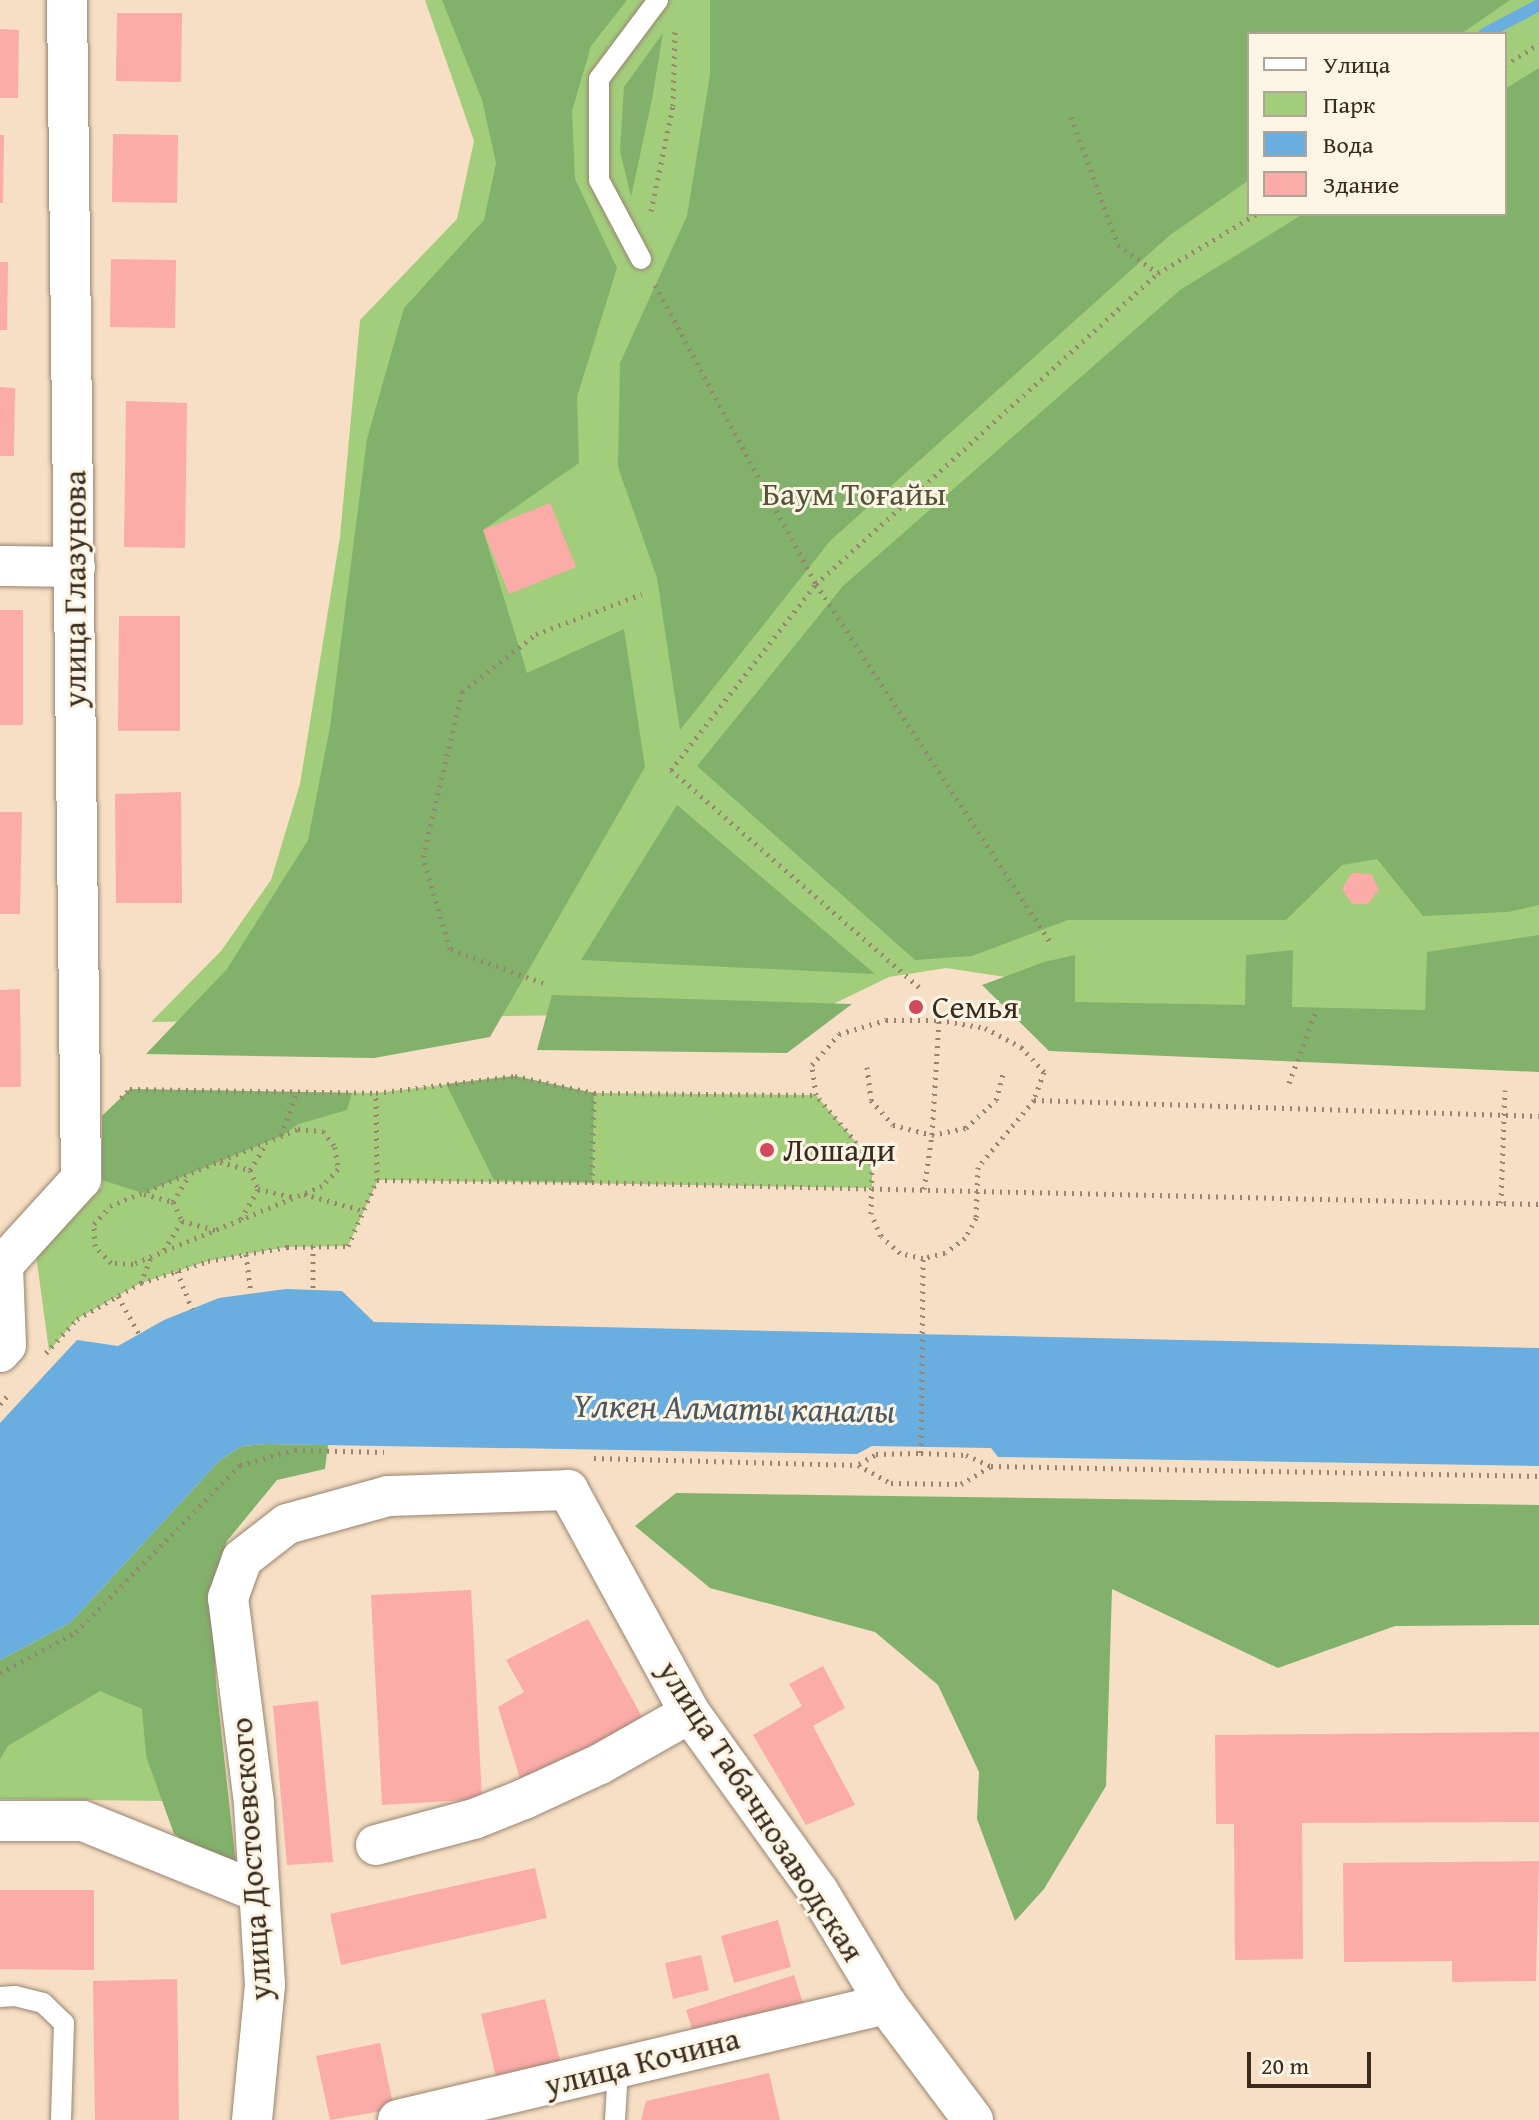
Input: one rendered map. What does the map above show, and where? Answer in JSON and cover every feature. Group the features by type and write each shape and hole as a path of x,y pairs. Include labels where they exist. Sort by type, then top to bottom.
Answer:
{"street":[{"name":"улица Глазунова","path":"1,1267 81,1179 67,0"},
{"path":"0,566 75,567"},
{"path":"1,1267 10,1367"},
{"name":"улица Табачнозаводская","path":"228,1598 242,1559 287,1524 388,1496 568,1490 690,1713 818,1891 886,2004 973,2120"},
{"name":"улица Достоевского","path":"228,1598 254,1803 265,1985 252,2120"},
{"path":"376,1845 474,1819 524,1799 600,1764 690,1713"},
{"path":"0,1821 83,1821 259,1892"},
{"name":"улица Кочина","path":"398,2120 886,2004"}],"lane":[{"path":"641,259 599,180 599,79 658,0"},
{"path":"0,1997 15,1996 43,2003 64,2023 61,2120"},
{"path":"615,2120 618,2069"}],"path":[{"path":"675,15 673,106 641,259 816,584 1050,941"},
{"path":"1507,64 1539,44"},
{"path":"1071,117 1118,245 1158,273"},
{"path":"919,987 671,770 816,584 1158,273 1253,216"},
{"path":"543,983 450,949 423,857 462,692 536,634 642,594"},
{"path":"1289,1083 1317,1008"},
{"path":"886,1020 939,1020 985,1028 1021,1047 1044,1072 1034,1100 978,1167 976,1218 965,1238 945,1253 923,1258 900,1253 881,1236 871,1214 872,1161 816,1095 812,1065 839,1034 886,1020"},
{"path":"924,1189 932,1135 939,1020"},
{"path":"867,1067 871,1100 893,1125 932,1135 966,1128 996,1100 1003,1073"},
{"path":"111,1107 130,1089 376,1093 515,1076 594,1093 816,1095"},
{"path":"1501,1203 1505,1090"},
{"path":"281,1136 297,1092"},
{"path":"39,1361 77,1319 141,1283 246,1254 313,1246 348,1246 377,1180 376,1093"},
{"path":"592,1182 594,1093"},
{"path":"1034,1100 1539,1116"},
{"path":"298,1129 323,1131 335,1147 338,1169 322,1186 133,1264 111,1263 95,1246 94,1224 110,1206 281,1136 298,1129"},
{"path":"250,1170 267,1142"},
{"path":"219,1162 250,1170"},
{"path":"250,1170 258,1189"},
{"path":"173,1202 190,1174"},
{"path":"377,1180 592,1182 1539,1204"},
{"path":"258,1189 293,1198"},
{"path":"241,1219 258,1189"},
{"path":"143,1193 173,1202 182,1221 216,1230"},
{"path":"303,1193 364,1211"},
{"path":"163,1251 182,1221"},
{"path":"313,1246 313,1291"},
{"path":"246,1254 251,1294"},
{"path":"141,1283 152,1256"},
{"path":"921,1453 923,1258"},
{"path":"177,1271 192,1309"},
{"path":"118,1296 139,1334"},
{"path":"47,1337 49,1351"},
{"path":"0,1404 10,1367"},
{"path":"0,1673 76,1632 240,1465 295,1450 389,1452"},
{"path":"858,1465 876,1454 921,1453 966,1455 991,1466 1539,1476"},
{"path":"592,1458 858,1465 891,1483 961,1484 991,1466"}],"green space":[{"name":"Баум Тоғайы","path":"425,0 1539,0 1539,1018 1073,1014 1012,978 946,968 889,977 819,1011 151,1022 221,951 271,880 300,784 340,537 360,320 457,219 474,141"},
{"path":"442,0 627,0 591,46 572,111 575,179 617,268 577,397 579,463 483,530 527,673 624,629 645,767 490,1037 374,1058 146,1054 227,969 308,840 330,727 367,439 404,308 484,220 496,163 482,100"},
{"path":"710,0 1510,0 1464,32 1247,32 1247,181 1170,235 830,541 680,730 657,578 618,467 620,363 687,216 710,75"},
{"path":"663,33 631,197 620,151 624,87"},
{"path":"1539,68 1539,905 1508,912 1423,916 1377,859 1342,865 1286,920 1068,920 972,956 915,960 697,766 843,586 1180,290 1300,216 1507,216 1507,88"},
{"path":"677,805 875,974 581,960"},
{"path":"1539,935 1539,1072 1049,1051 982,985 1044,962 1075,955 1075,1002 1245,1005 1246,955 1293,950 1292,1007 1425,1010 1427,952"},
{"path":"552,995 852,1004 787,1053 537,1050"},
{"path":"515,1076 594,1093 816,1095 872,1161 872,1188 378,1180 348,1246 287,1247 246,1254 208,1261 141,1283 77,1319 49,1351 36,1255 102,1187 102,1116 130,1089 376,1093"},
{"path":"515,1076 594,1093 592,1182 494,1180 446,1084"},
{"path":"130,1089 352,1093 347,1110 299,1124 281,1136 143,1193 102,1180 102,1116"},
{"path":"328,1445 325,1469 277,1480 227,1541 212,1588 216,1684 237,1874 174,1834 146,1756 142,1709 100,1691 8,1746 0,1760 0,1660 70,1623 220,1460 242,1446"},
{"path":"676,1493 1539,1505 1539,1625 1395,1626 1278,1668 1112,1589 1106,1786 1044,1889 1015,1921 977,1819 979,1772 938,1685 875,1632 710,1588 635,1526"},
{"path":"100,1690 143,1709 146,1756 165,1801 0,1799 0,1760 8,1746"}],"water":[{"name":"Үлкен Алматы каналы","path":"286,1289 342,1291 374,1322 1539,1348 1539,1466 998,1457 991,1448 872,1446 857,1454 242,1446 220,1460 70,1623 0,1660 0,1423 77,1340 118,1346 164,1320 219,1298"}],"building":[{"path":"117,13 182,13 181,82 116,81"},
{"path":"0,29 19,30 18,98 0,98"},
{"path":"113,134 178,135 177,203 112,202"},
{"path":"0,135 4,135 3,203 0,203"},
{"path":"111,259 176,260 175,328 110,327"},
{"path":"0,262 8,262 7,330 0,330"},
{"path":"0,387 15,388 14,456 0,456"},
{"path":"126,401 187,403 185,548 124,547"},
{"path":"550,503 576,567 509,594 483,530"},
{"path":"0,610 23,610 23,725 0,725"},
{"path":"119,616 180,616 180,731 118,731"},
{"path":"181,792 182,903 116,903 115,794"},
{"path":"0,812 22,812 20,914 0,914"},
{"path":"1352,873 1371,874 1379,889 1368,904 1352,904 1342,889"},
{"path":"20,989 21,1087 0,1087 0,990"},
{"path":"471,1590 482,1799 382,1805 371,1595"},
{"path":"588,1619 645,1722 523,1788 498,1707 524,1692 506,1660"},
{"path":"823,1666 845,1708 813,1726 855,1805 806,1825 753,1735 802,1706 789,1684"},
{"path":"318,1701 333,1862 287,1865 273,1706"},
{"path":"1539,1732 1539,1822 1302,1823 1303,1959 1235,1960 1234,1824 1216,1824 1215,1735"},
{"path":"1539,1861 1536,1981 1452,1982 1452,1961 1344,1962 1343,1863"},
{"path":"535,1868 547,1918 341,1965 330,1914"},
{"path":"0,1890 94,1890 94,1970 0,1969"},
{"path":"778,1920 791,1967 734,1983 721,1936"},
{"path":"701,1955 709,1990 673,1999 665,1963"},
{"path":"794,1975 805,2009 697,2043 686,2010"},
{"path":"177,1979 179,2120 95,2120 93,1981"},
{"path":"545,1999 561,2065 497,2081 481,2014"},
{"path":"380,2043 394,2109 330,2120 316,2056"},
{"path":"769,2073 780,2120 641,2120 646,2101"}],"waterway":[{"path":"1488,32 1539,5"}],"place":[{"name":"Семья","path":"916,1007"},
{"name":"Лошади","path":"767,1150"}]}
